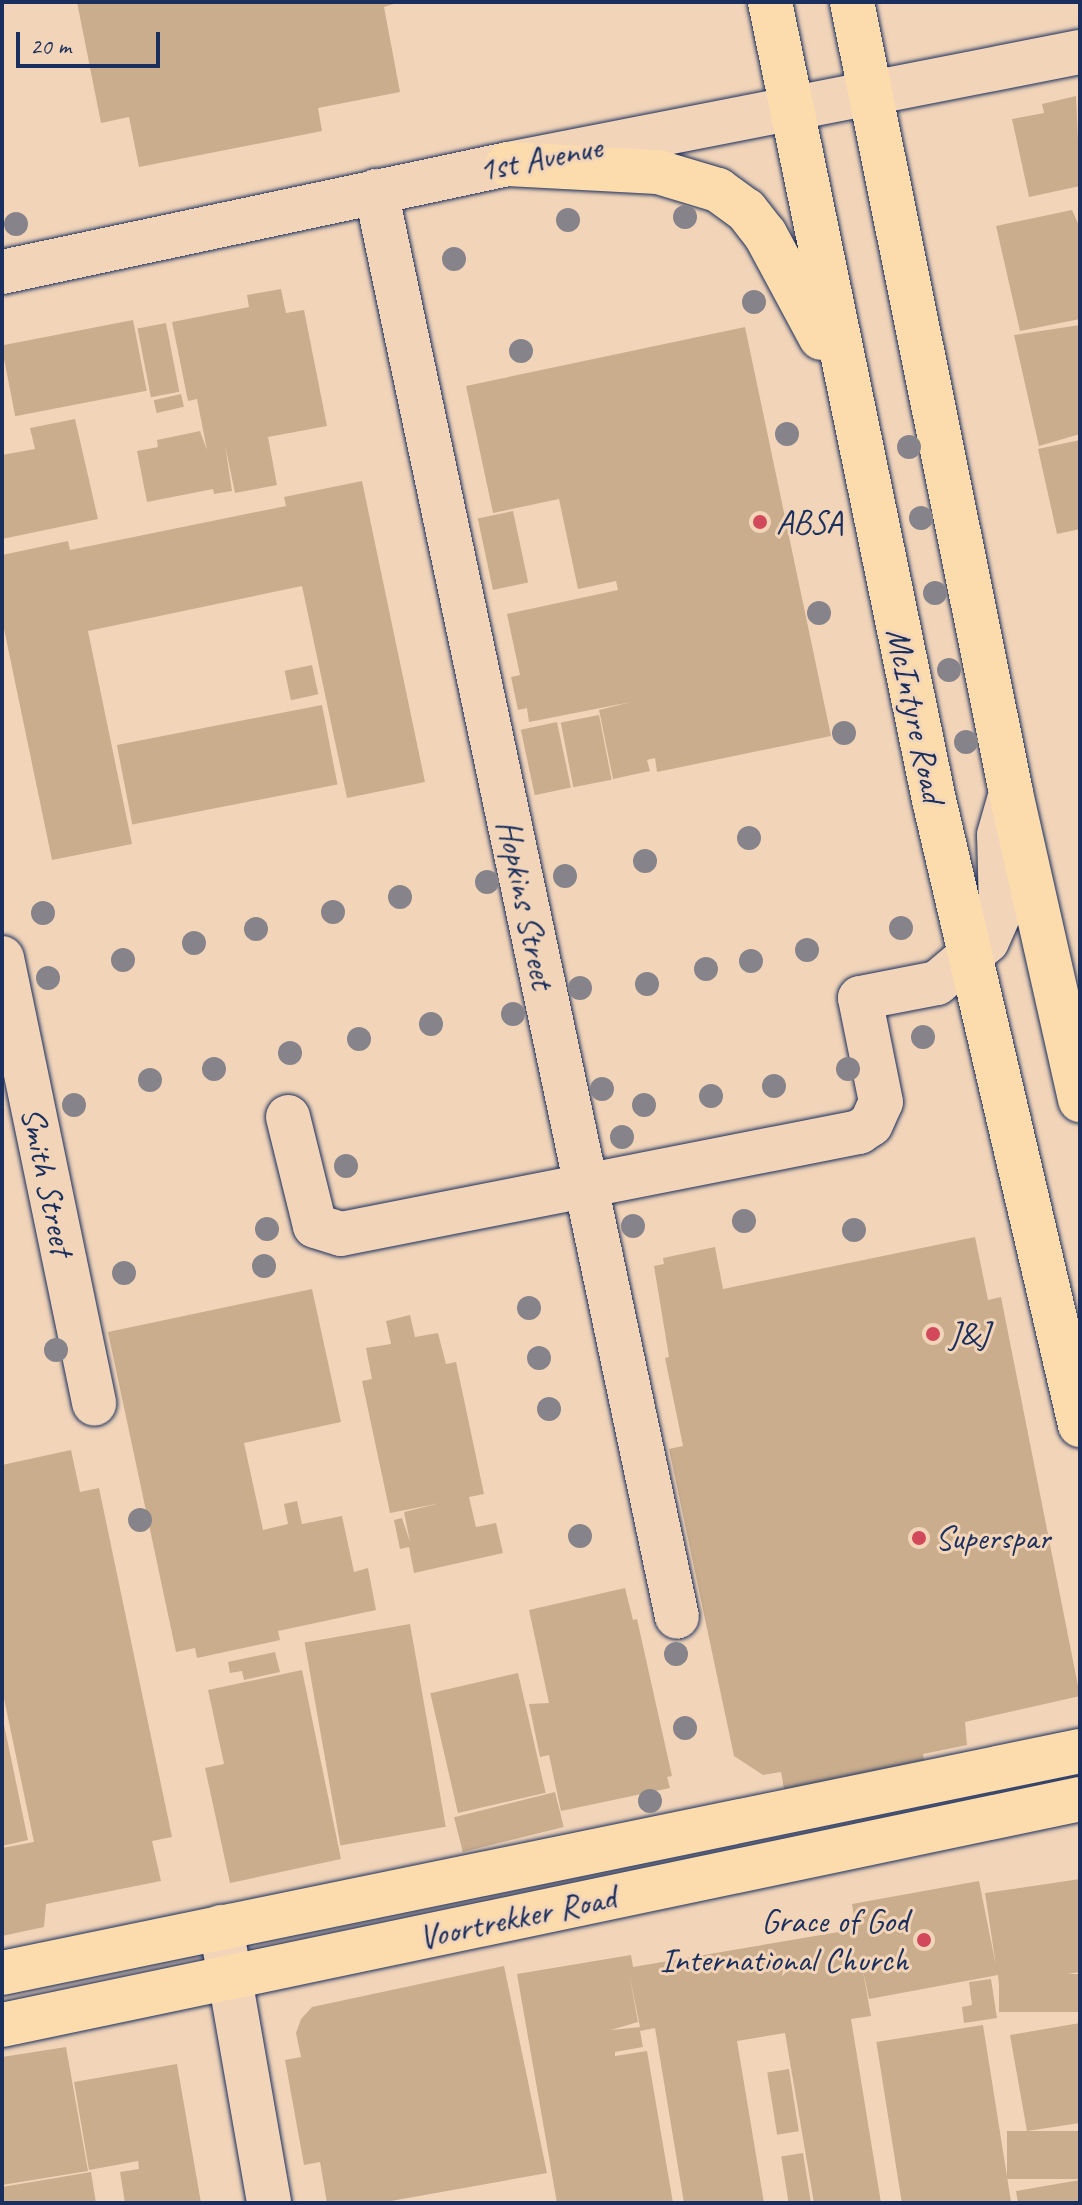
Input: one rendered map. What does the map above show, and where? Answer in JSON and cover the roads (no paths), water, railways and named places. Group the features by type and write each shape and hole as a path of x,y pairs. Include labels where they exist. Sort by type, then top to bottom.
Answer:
{"main road":[{"name":"McIntyre Road","path":"770,2 847,391 1080,1425"},
{"path":"852,2 1011,793 1080,1100"},
{"path":"508,164 658,172 727,195 746,210 775,248 847,391"},
{"name":"Voortrekker Road","path":"2,1973 1080,1751"},
{"name":"Voortrekker Road","path":"2,2025 1080,1799"}],"street":[{"name":"1st Avenue","path":"2,272 508,164 1080,52"},
{"name":"Hopkins Street","path":"376,191 677,1617"},
{"path":"288,1117 309,1213 326,1233 859,1132 871,1124 881,1102 860,998 937,983 972,955 997,923 999,835 1011,793"},
{"name":"Smith Street","path":"2,958 94,1404"},
{"path":"221,1927 232,1976 269,2203"}],"place":[{"name":"ABSA","path":"760,522"},
{"name":"J&J","path":"933,1334"},
{"name":"Superspar","path":"919,1538"},
{"name":"Grace of God International Church","path":"924,1940"}]}
